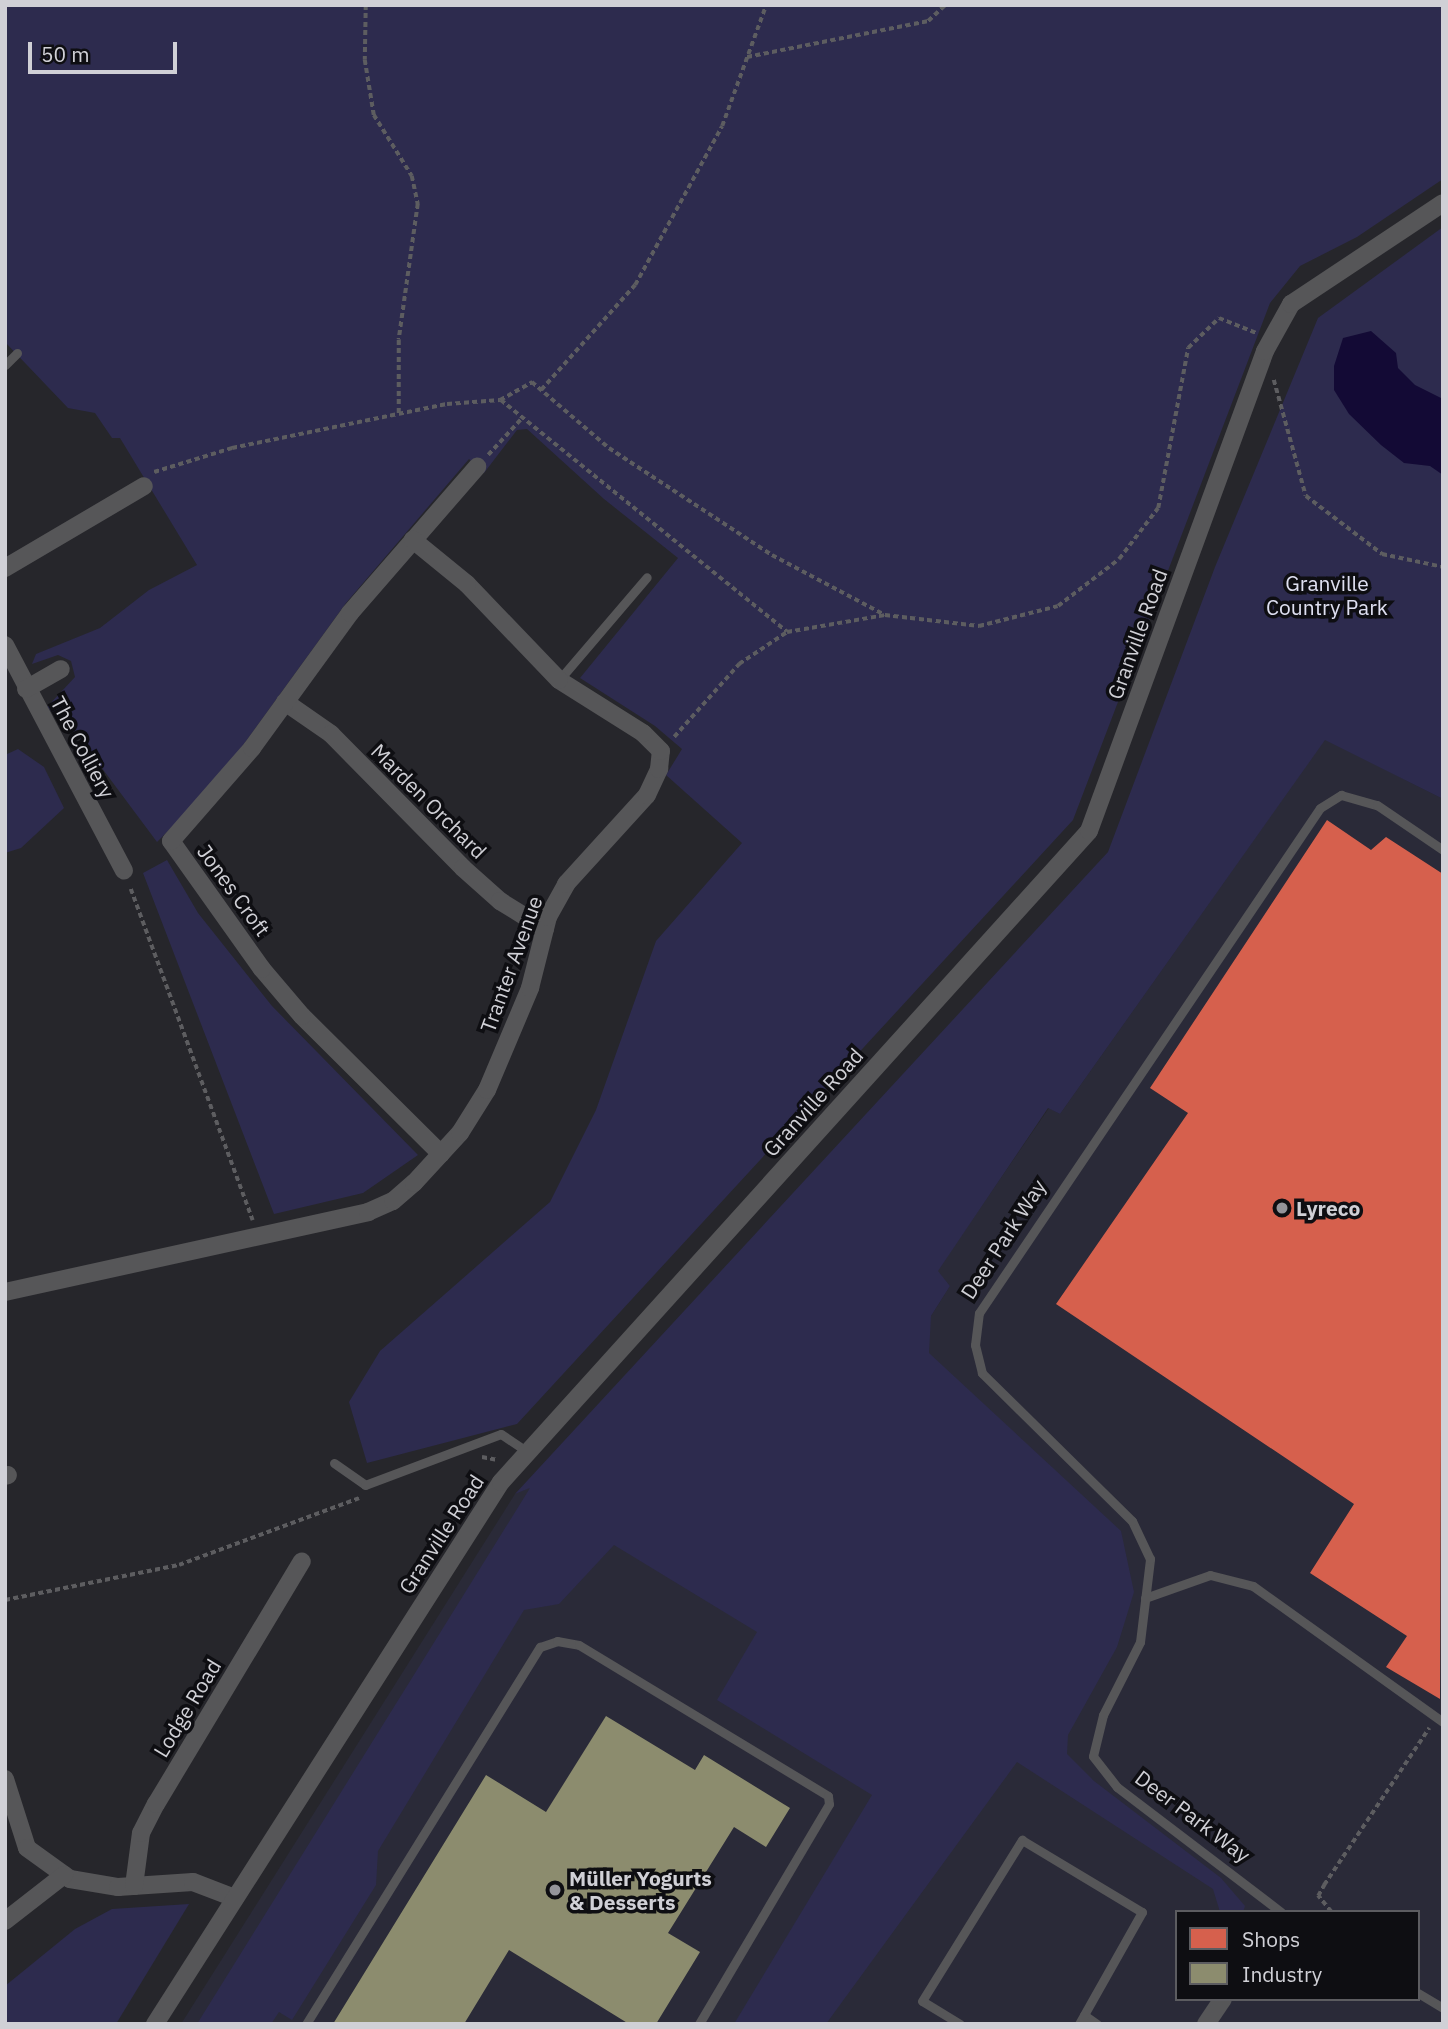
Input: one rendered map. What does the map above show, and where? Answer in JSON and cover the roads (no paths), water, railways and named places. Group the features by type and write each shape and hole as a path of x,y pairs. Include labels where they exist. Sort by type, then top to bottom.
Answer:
{"street":[{"name":"Granville Road","path":"155,2024 493,1493 1089,831 1268,345 1291,304 1443,203"},
{"name":"Jones Croft","path":"441,1154 302,1016 262,969 171,841 200,812 350,613 477,467"},
{"path":"5,568 144,486"},
{"path":"413,540 467,584 559,680"},
{"name":"The Colliery","path":"5,645 124,871"},
{"path":"26,689 61,669"},
{"name":"Tranter Avenue","path":"5,1292 368,1212 393,1201 441,1154 487,1090 530,988 545,929 566,884 647,795 659,769 661,751 643,733 559,680"},
{"name":"Marden Orchard","path":"285,702 331,734 463,869 500,901 545,929"},
{"name":"Lodge Road","path":"134,1886 141,1833 302,1561"},
{"path":"5,1779 27,1849 64,1875 134,1886 193,1882 235,1898"},
{"path":"5,1921 64,1875"},
{"path":"1206,2024 1222,2001"}],"lane":[{"path":"5,365 17,353"},
{"path":"559,680 647,577"},
{"name":"Deer Park Way","path":"1282,1910 1116,1787 1093,1756 1103,1715 1140,1642 1150,1559 1132,1521 982,1373 975,1345 979,1313 1320,808 1341,795 1377,805 1443,850"},
{"path":"334,1463 365,1485 501,1434 522,1458"},
{"path":"1145,1598 1210,1575 1253,1586 1439,1720"},
{"path":"306,2024 540,1647 556,1641 579,1645 828,1796 829,1804 699,2024"},
{"path":"960,2024 922,2001 1022,1840 1142,1912 1082,2019 1097,2024"},
{"path":"1420,1994 1443,2008"}],"place":[{"name":"Lyreco","path":"1282,1208"},
{"name":"Müller Yogurts & Desserts","path":"555,1890"}],"park label":[{"name":"Granville Country Park","path":"1327,595"}]}
